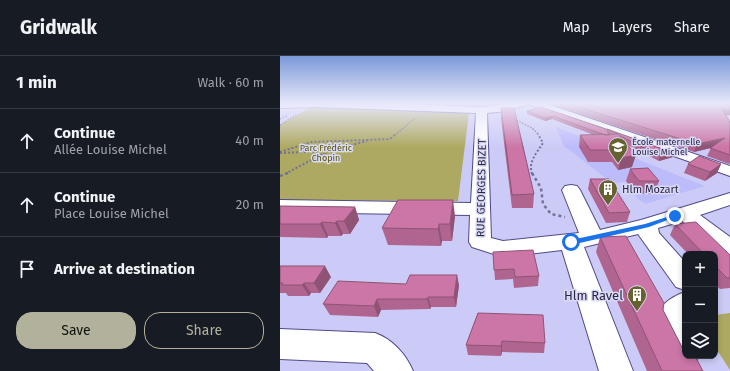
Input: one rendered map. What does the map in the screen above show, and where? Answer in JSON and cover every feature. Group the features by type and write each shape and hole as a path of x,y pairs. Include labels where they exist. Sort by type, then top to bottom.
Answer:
{"street":[{"name":"RUE GEORGES BIZET","path":"482,118 480,242 503,249 582,240"},
{"path":"576,118 730,170"},
{"path":"571,190 582,216 582,240 616,371"},
{"path":"582,240 646,226 730,199"},
{"path":"280,206 480,209"},
{"path":"686,213 730,249"},
{"path":"646,226 649,235 682,276"},
{"path":"682,307 672,316 670,324 682,345"},
{"path":"280,344 376,348 396,371"},
{"path":"690,359 697,371"}],"path":[{"path":"504,118 516,120 537,130 543,143 531,162 530,167 532,174 542,188 543,204 551,214 567,217 582,216"},
{"path":"280,152 311,142 390,139 404,127"},
{"path":"280,152 328,151 369,140"},
{"path":"280,176 289,173 328,151"}],"shaded area":[{"name":"École maternelle Louise Michel","path":"556,127 705,186 645,204 638,199 626,182 612,183 564,146"}],"green space":[{"name":"Parc Frédéric Chopin","path":"293,118 468,118 458,201 280,200 280,125"},
{"path":"730,313 730,370 718,352 718,315"}],"building":[{"path":"502,118 516,118 534,194 512,195"},
{"path":"558,118 573,118 606,129 610,135 605,135"},
{"path":"613,118 727,118 730,122 730,155 710,148 725,138 697,144"},
{"path":"607,129 674,153 660,156"},
{"path":"618,134 636,155 621,158 615,150 590,150 580,135"},
{"path":"699,156 721,164 710,172 688,164"},
{"path":"648,168 659,181 639,181 630,169"},
{"path":"590,179 609,179 630,212 609,213"},
{"path":"398,200 453,200 450,224 439,224 438,229 382,228"},
{"path":"280,206 355,207 344,221 337,221 335,223 322,222 320,224 280,224"},
{"path":"696,222 730,255 730,278 727,278 718,269 718,251 701,251 675,224"},
{"path":"626,236 664,303 663,310 682,347 682,359 697,359 703,371 662,371 600,237"},
{"path":"533,250 539,276 515,277 514,269 494,270 493,252"},
{"path":"280,266 325,266 314,283 304,283 302,285 281,285 283,283 280,283"},
{"path":"410,275 457,275 454,297 428,297 427,299 377,299 374,306 323,304 338,281 406,284"},
{"path":"478,313 543,315 545,343 502,341 501,346 466,345"}],"place":[{"name":"École maternelle Louise Michel","path":"618,164"},
{"name":"Hlm Mozart","path":"608,206"},
{"name":"Hlm Ravel","path":"637,312"}],"route":[{"path":"571,242 646,226 675,216"}]}
